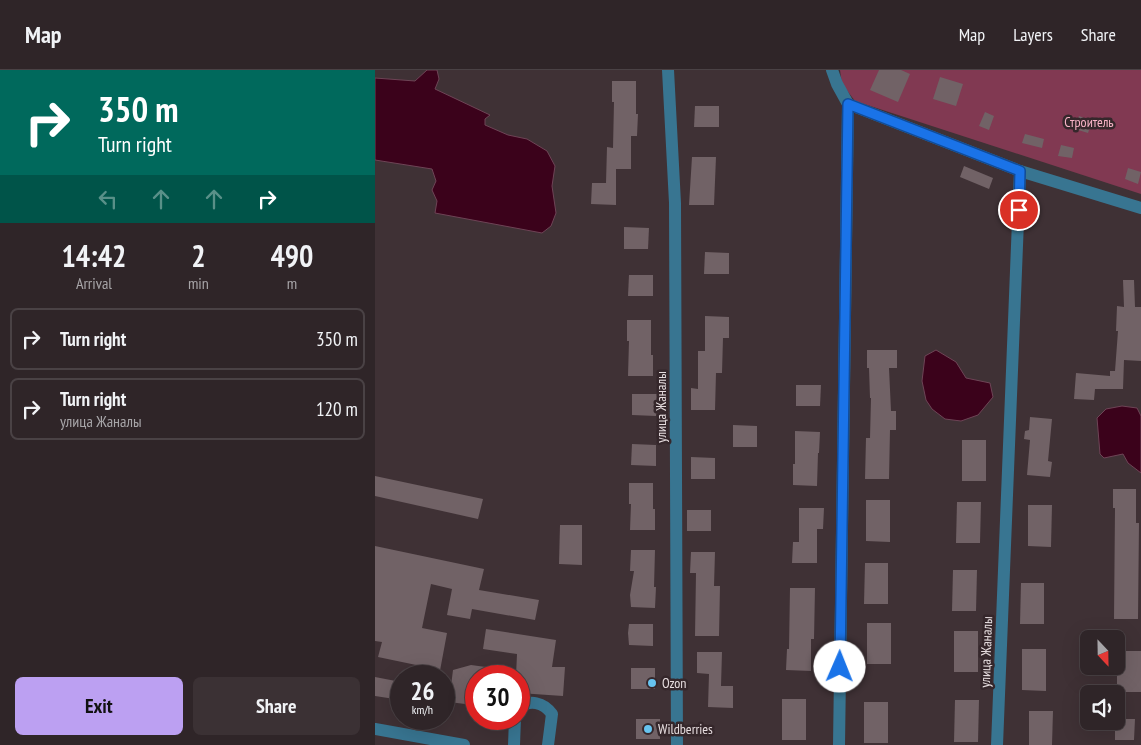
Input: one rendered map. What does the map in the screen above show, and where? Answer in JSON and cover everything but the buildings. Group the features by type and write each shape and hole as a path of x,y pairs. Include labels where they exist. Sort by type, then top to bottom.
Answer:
{"street":[{"name":"улица Жаналы","path":"668,70 675,204 677,745"},
{"path":"832,70 848,104 839,745"},
{"path":"848,104 1020,171 1141,208"},
{"name":"улица Жаналы","path":"997,745 1020,171"},
{"path":"530,703 537,702 547,708 552,714 548,745"},
{"path":"375,729 464,745"},
{"path":"514,745 515,730"}],"green space":[{"name":"Строитель","path":"840,70 1141,70 1141,194 855,101 842,84"}],"shaded area":[{"path":"427,70 437,70 439,79 435,89 490,115 485,119 485,125 508,135 527,139 547,151 555,166 552,186 556,213 551,226 542,233 435,213 437,201 432,190 436,181 432,169 375,160 375,78 415,81"},
{"path":"936,350 956,362 966,378 990,383 993,397 978,415 961,421 945,419 932,409 926,400 922,381 925,356"},
{"path":"1122,406 1137,408 1141,416 1141,473 1128,463 1123,454 1104,458 1100,454 1097,418 1106,409"}],"place":[{"name":"Ozon","path":"652,683"},
{"name":"Wildberries","path":"648,729"}],"route":[{"path":"840,667 848,104 1020,171 1019,210"}]}
